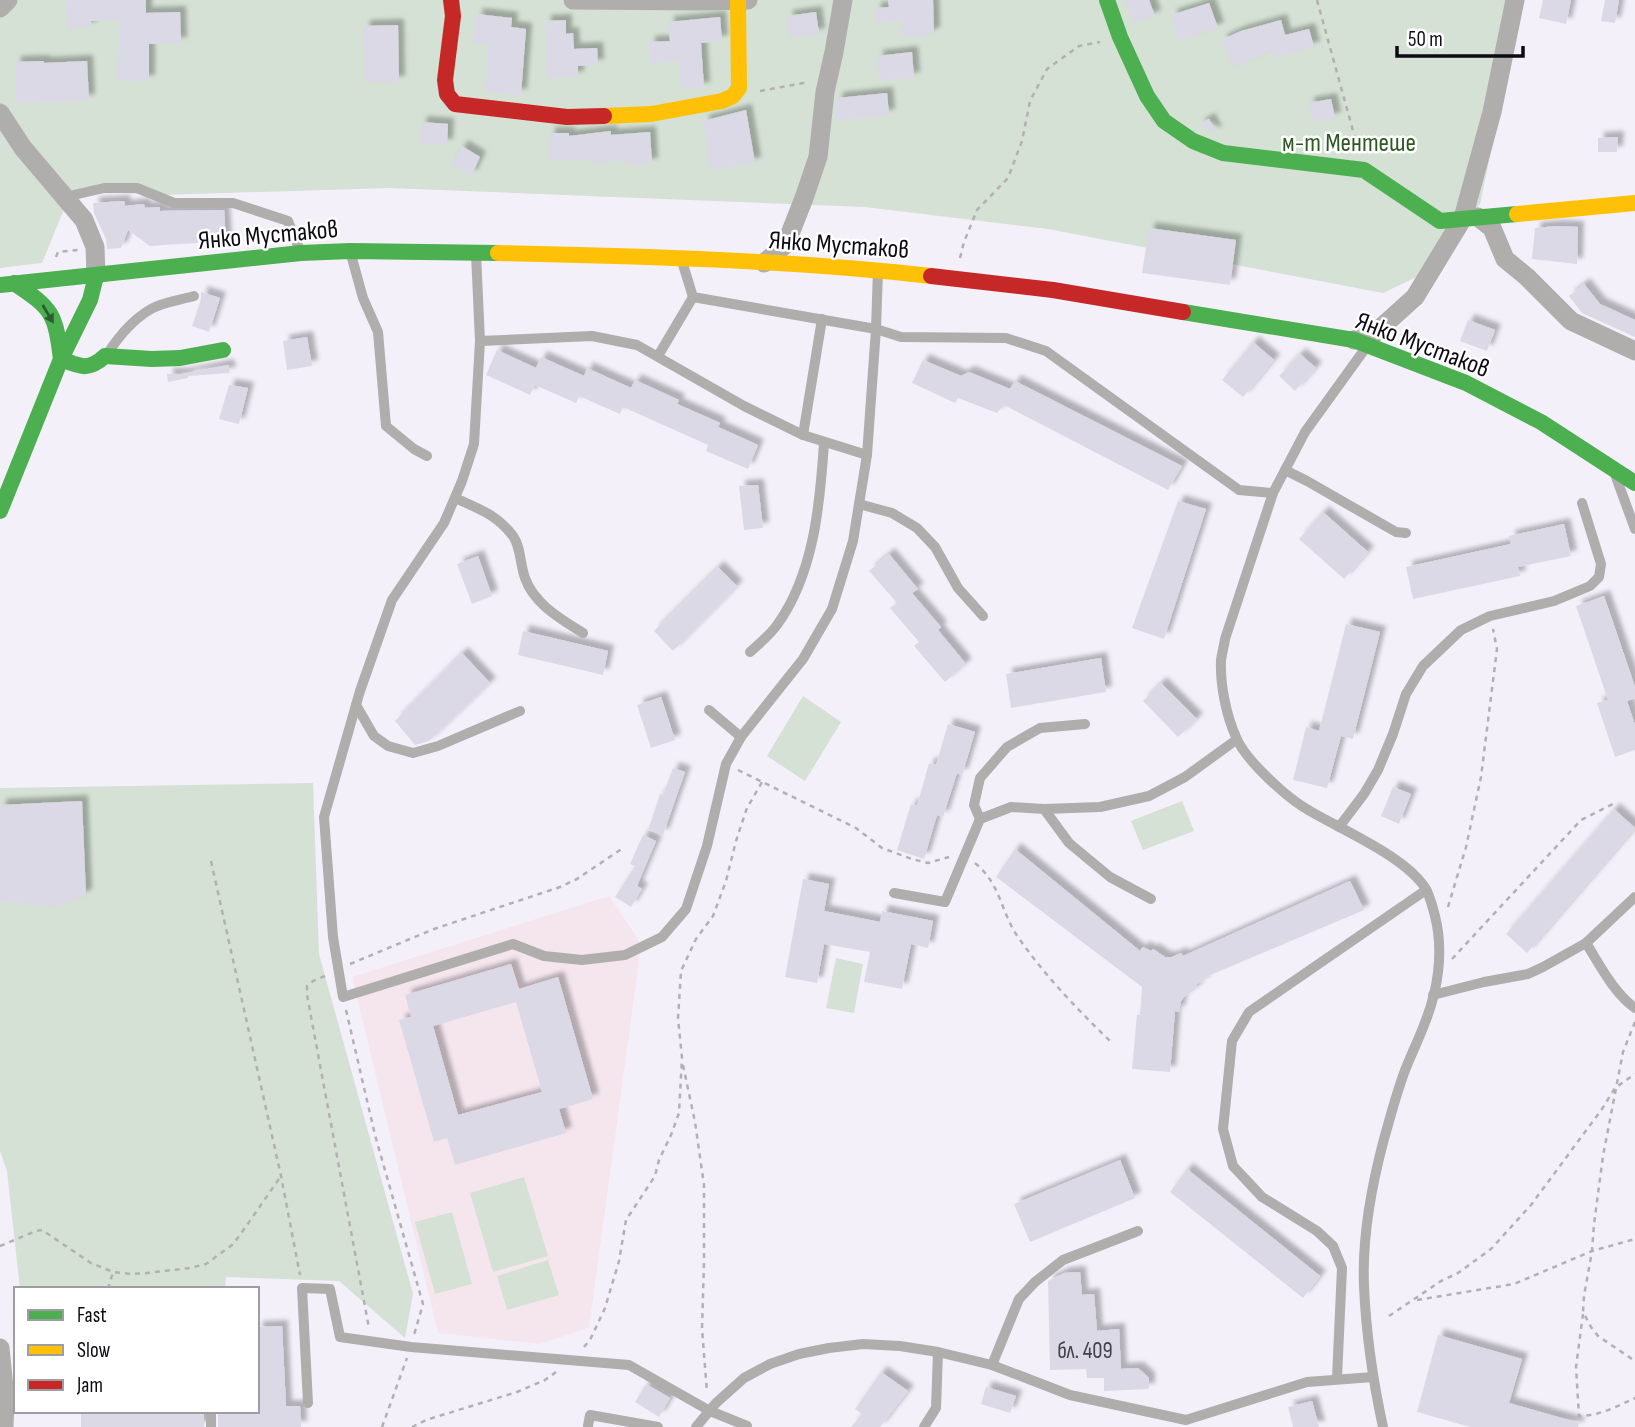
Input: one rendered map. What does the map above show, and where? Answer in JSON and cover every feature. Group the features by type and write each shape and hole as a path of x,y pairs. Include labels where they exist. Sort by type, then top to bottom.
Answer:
{"street":[{"path":"0,8 8,0"},
{"path":"451,0 453,16 445,80 447,94 455,104 567,117 651,114 722,101 733,96 739,88 738,0"},
{"path":"573,0 748,0"},
{"path":"764,262 786,244 818,157 825,92 843,0"},
{"path":"1107,0 1120,37 1147,96 1164,121 1193,141 1223,153 1364,170 1440,221 1635,203"},
{"path":"1361,343 1375,334 1415,297 1471,217 1516,0"},
{"path":"0,113 23,148 84,220 95,247 96,276 90,300 61,359 0,511"},
{"path":"1471,217 1492,228 1505,259 1571,321 1635,351"},
{"name":"Янко Мустаков","path":"7,284 301,253 350,251 476,252 764,262 878,270 1053,290 1361,343 1466,383 1541,422 1635,483"},
{"path":"7,284 33,295 51,312 61,359"},
{"path":"61,359 83,368 97,365 105,356 180,358 223,350"},
{"path":"0,1348 11,1397 4,1427"}],"lane":[{"path":"65,197 104,188 136,188 174,202 233,203 288,221 301,253"},
{"path":"350,251 363,298 378,332 386,426 427,456"},
{"path":"476,252 480,341 474,444 444,523 392,600 356,705 324,817 332,937 343,997 513,944 544,956 582,960 625,955 662,937 686,909 707,846 726,764 741,737 803,659 832,609 853,541 867,455 878,270"},
{"path":"658,356 693,297 681,258"},
{"path":"105,356 118,336 152,309 194,296"},
{"path":"693,297 876,329 901,337 1006,338 1046,351 1239,490 1273,493"},
{"path":"803,435 822,319"},
{"path":"480,341 592,336 637,345 744,406 803,435 867,455"},
{"path":"1361,343 1305,432 1273,493 1225,639 1221,660 1227,709 1236,740 1252,761 1306,810 1392,858 1412,873 1426,890 1435,914 1439,934 1438,974 1425,1023 1403,1075 1384,1139 1368,1221 1364,1284 1373,1377 1383,1427"},
{"path":"750,652 776,627 799,588 812,542 822,477 824,443"},
{"path":"1612,467 1635,529"},
{"path":"1285,470 1396,532 1406,534"},
{"path":"454,498 493,515 515,538 525,580 538,600 583,633"},
{"path":"1339,827 1378,770 1406,694 1423,666 1461,630 1490,616 1554,601 1590,586 1599,577 1601,564 1582,503"},
{"path":"859,504 892,513 917,528 935,547 958,588 983,616"},
{"path":"356,705 374,736 388,746 413,753 438,746 520,711"},
{"path":"709,710 741,737"},
{"path":"980,819 974,805 980,778 1007,747 1040,729 1085,724"},
{"path":"894,893 945,902 980,819 1011,807 1100,807 1149,796 1185,776 1236,740"},
{"path":"1044,809 1069,843 1110,877 1151,899"},
{"path":"1337,1378 1342,1268 1333,1246 1317,1231 1262,1197 1233,1166 1223,1129 1232,1041 1249,1012 1426,890"},
{"path":"1433,995 1528,974 1543,967 1586,943 1635,897"},
{"path":"1586,943 1616,989 1626,1002 1635,1008"},
{"path":"992,1365 1019,1299 1035,1282 1063,1260 1138,1231"},
{"path":"308,1403 302,1288 330,1289 340,1337 411,1347 629,1366 710,1410 747,1426"},
{"path":"696,1427 744,1378 770,1364 799,1354 863,1344 938,1352 992,1365 1070,1395 1184,1423 1307,1382 1373,1377"},
{"path":"923,1427 936,1408 938,1352"},
{"path":"588,1426 590,1415 658,1427"}],"path":[{"path":"1317,0 1364,170"},
{"path":"956,279 964,242 977,210 1008,178 1022,141 1030,101 1047,69 1079,46 1120,37"},
{"path":"733,96 828,79"},
{"path":"1439,934 1466,847 1481,777 1497,649 1490,616"},
{"path":"726,764 856,828 882,848 928,863 947,857 964,856 986,873 1002,901 1016,935 1052,981 1112,1044"},
{"path":"710,1410 702,1329 704,1185 682,1058 678,1018 681,971 696,939 713,916 747,808 762,782"},
{"path":"1438,974 1581,820 1615,803"},
{"path":"371,1342 307,986 338,969 434,929 560,887 578,879 623,848"},
{"path":"211,861 281,1176 302,1288"},
{"path":"343,997 376,1135 423,1304 411,1347 382,1427"},
{"path":"1635,1022 1623,1052 1603,1156 1576,1367 1579,1416 1601,1412 1635,1398"},
{"path":"412,1427 545,1380 573,1361 590,1340 605,1308 620,1262 625,1220 655,1176 679,1113 682,1058"},
{"path":"1389,1316 1491,1249 1531,1205 1615,1088 1635,1073"},
{"path":"0,1246 42,1230 92,1263 113,1272 168,1272 206,1264 232,1245 281,1176"},
{"path":"1414,1300 1514,1284 1592,1251 1635,1240"},
{"path":"109,1287 113,1272"},
{"path":"1583,1312 1598,1336 1635,1361"}],"shaded area":[{"path":"609,896 638,939 639,962 589,1328 539,1344 438,1333 352,977"}],"green space":[{"name":"м-т Ментeше","path":"0,0 1523,0 1480,204 1425,273 1383,293 1048,229 865,207 389,188 161,195 72,190 42,263 0,268"},
{"path":"803,696 841,722 805,781 767,756"},
{"path":"313,783 319,954 413,1294 405,1338 339,1281 226,1277 225,1287 20,1287 7,1171 0,1151 0,788"},
{"path":"1182,801 1194,831 1143,850 1131,821"},
{"path":"836,958 863,964 854,1013 826,1008"},
{"path":"524,1177 548,1256 493,1272 470,1193"},
{"path":"452,1212 472,1284 435,1294 415,1222"},
{"path":"548,1260 559,1295 507,1310 497,1276"}],"building":[{"path":"65,0 146,0 146,13 180,12 181,43 149,44 149,81 118,81 119,20 91,21 91,27 68,29"},
{"path":"888,0 933,0 934,33 902,37 901,21 875,23 875,8 889,7"},
{"path":"1125,0 1149,0 1155,16 1133,23"},
{"path":"1543,0 1571,0 1566,24 1539,18"},
{"path":"1605,0 1619,0 1615,23 1601,21"},
{"path":"1209,3 1218,28 1179,41 1171,15"},
{"path":"816,12 819,34 790,38 787,16"},
{"path":"477,14 512,18 511,27 526,29 521,95 485,92 489,45 473,43"},
{"path":"720,17 722,41 701,43 704,88 681,89 679,61 650,63 649,42 670,41 668,22"},
{"path":"566,20 566,34 573,33 574,49 597,48 598,65 578,66 578,77 547,78 545,21"},
{"path":"1281,20 1285,35 1309,29 1314,47 1274,57 1272,50 1234,68 1221,40 1241,31"},
{"path":"398,25 399,82 365,82 364,26"},
{"path":"912,52 914,78 879,80 877,56"},
{"path":"87,61 89,100 16,103 15,62"},
{"path":"887,93 889,115 835,121 837,98"},
{"path":"1331,99 1335,118 1312,122 1308,103"},
{"path":"746,110 755,163 711,170 703,121"},
{"path":"1209,119 1216,132 1214,133 1198,125"},
{"path":"421,122 448,124 447,145 420,143"},
{"path":"611,131 611,135 650,132 652,164 627,165 626,160 592,164 591,160 549,160 549,133 569,133 569,136"},
{"path":"1618,137 1617,152 1598,152 1598,138"},
{"path":"462,146 480,157 471,176 452,164"},
{"path":"124,201 125,206 144,204 145,208 160,207 160,211 224,210 226,241 150,246 128,230 121,248 107,249 93,203"},
{"path":"1578,227 1577,264 1532,259 1535,228"},
{"path":"1149,228 1236,240 1230,285 1142,273"},
{"path":"1584,284 1600,304 1635,320 1635,337 1582,313 1569,296"},
{"path":"201,292 220,298 209,332 192,326"},
{"path":"1468,320 1495,330 1487,351 1460,341"},
{"path":"307,337 312,366 287,370 283,341"},
{"path":"1253,342 1274,360 1243,397 1222,380"},
{"path":"497,350 536,368 541,357 584,376 587,368 631,388 635,380 679,400 677,404 720,423 718,427 758,445 748,469 706,451 708,445 623,407 620,414 579,396 576,403 535,385 530,395 486,375"},
{"path":"1300,354 1316,368 1295,391 1279,376"},
{"path":"923,360 961,376 969,372 1010,389 1015,381 1182,466 1168,490 1004,405 997,413 958,398 955,403 912,383"},
{"path":"228,365 230,373 188,376 168,382 167,374 183,374"},
{"path":"229,385 248,388 239,424 219,419"},
{"path":"758,485 763,528 744,530 739,486"},
{"path":"1178,501 1206,509 1164,639 1132,628"},
{"path":"1323,512 1368,552 1344,579 1299,539"},
{"path":"1564,524 1571,556 1518,567 1520,576 1413,599 1406,567 1511,544 1509,536"},
{"path":"889,554 918,589 912,593 941,627 938,630 966,664 945,682 914,646 919,642 890,608 897,603 869,571"},
{"path":"478,556 492,596 472,604 457,564"},
{"path":"718,567 737,586 673,651 654,631"},
{"path":"1604,596 1635,687 1635,698 1627,701 1635,725 1635,750 1615,757 1597,703 1608,700 1576,606"},
{"path":"1346,624 1380,632 1353,739 1341,736 1327,788 1293,780 1306,727 1319,731"},
{"path":"523,631 608,651 603,675 518,655"},
{"path":"462,653 490,683 429,741 415,745 395,721"},
{"path":"1101,658 1106,692 1011,708 1006,674"},
{"path":"1161,683 1197,719 1178,737 1143,701"},
{"path":"661,697 675,740 651,748 637,705"},
{"path":"948,724 975,732 962,775 957,773 943,817 937,815 924,859 897,850 911,804 917,806 929,763 936,765"},
{"path":"673,768 685,772 663,835 648,830 660,794 663,795"},
{"path":"1393,787 1411,794 1399,824 1381,816"},
{"path":"82,801 86,895 56,907 0,901 0,805"},
{"path":"1614,809 1635,828 1527,953 1506,934"},
{"path":"643,835 656,841 637,886 642,889 631,907 615,897 635,866 630,864"},
{"path":"1015,849 1140,951 1143,947 1151,951 1153,949 1165,957 1181,953 1183,956 1350,881 1364,910 1203,978 1205,981 1196,984 1197,988 1181,1001 1179,1012 1175,1011 1170,1072 1132,1069 1142,987 996,877"},
{"path":"803,879 829,884 824,911 880,922 882,911 933,921 928,948 911,944 902,989 864,982 870,952 824,944 817,983 785,977"},
{"path":"511,964 519,989 558,977 593,1099 559,1109 566,1133 455,1165 447,1138 434,1142 399,1020 411,1017 405,995","holes":["516,1002 542,1092 458,1115 433,1026"]},
{"path":"1120,1160 1135,1198 1030,1242 1014,1204"},
{"path":"1187,1169 1320,1276 1303,1298 1170,1192"},
{"path":"1080,1272 1082,1295 1094,1294 1097,1331 1119,1329 1121,1369 1138,1368 1149,1378 1149,1389 1104,1391 1104,1378 1087,1378 1086,1369 1050,1370 1048,1281 1064,1273"},
{"path":"282,1326 286,1406 300,1406 301,1427 218,1427 218,1413 259,1413 259,1327"},
{"path":"1438,1335 1522,1359 1509,1403 1579,1423 1578,1427 1470,1427 1417,1412"},
{"path":"881,1372 908,1391 880,1427 851,1427 862,1414 855,1409"},
{"path":"646,1384 670,1398 659,1417 635,1402"},
{"path":"986,1387 1016,1396 1010,1413 981,1404"},
{"path":"1312,1401 1319,1427 1293,1427 1288,1407"},
{"path":"81,1413 204,1413 204,1427 81,1427"}],"traffic: fast":[{"path":"1107,0 1120,37 1147,96 1164,121 1193,141 1223,153 1364,170 1440,221 1517,214"},
{"path":"0,285 301,253 498,253"},
{"path":"0,511 61,359 90,300 96,276"},
{"path":"14,283 37,299 50,314 57,331 61,359"},
{"path":"1183,312 1354,340 1466,383 1541,422 1635,483"},
{"path":"61,359 89,366 105,356 180,358 223,350"}],"traffic: slow":[{"path":"604,116 651,114 722,101 733,96 739,88 738,0"},
{"path":"1517,214 1635,203"},
{"path":"498,253 769,262 931,276"}],"traffic: jam":[{"path":"451,0 453,16 445,80 447,94 455,104 567,117 604,116"},
{"path":"931,276 1053,290 1183,312"}]}
